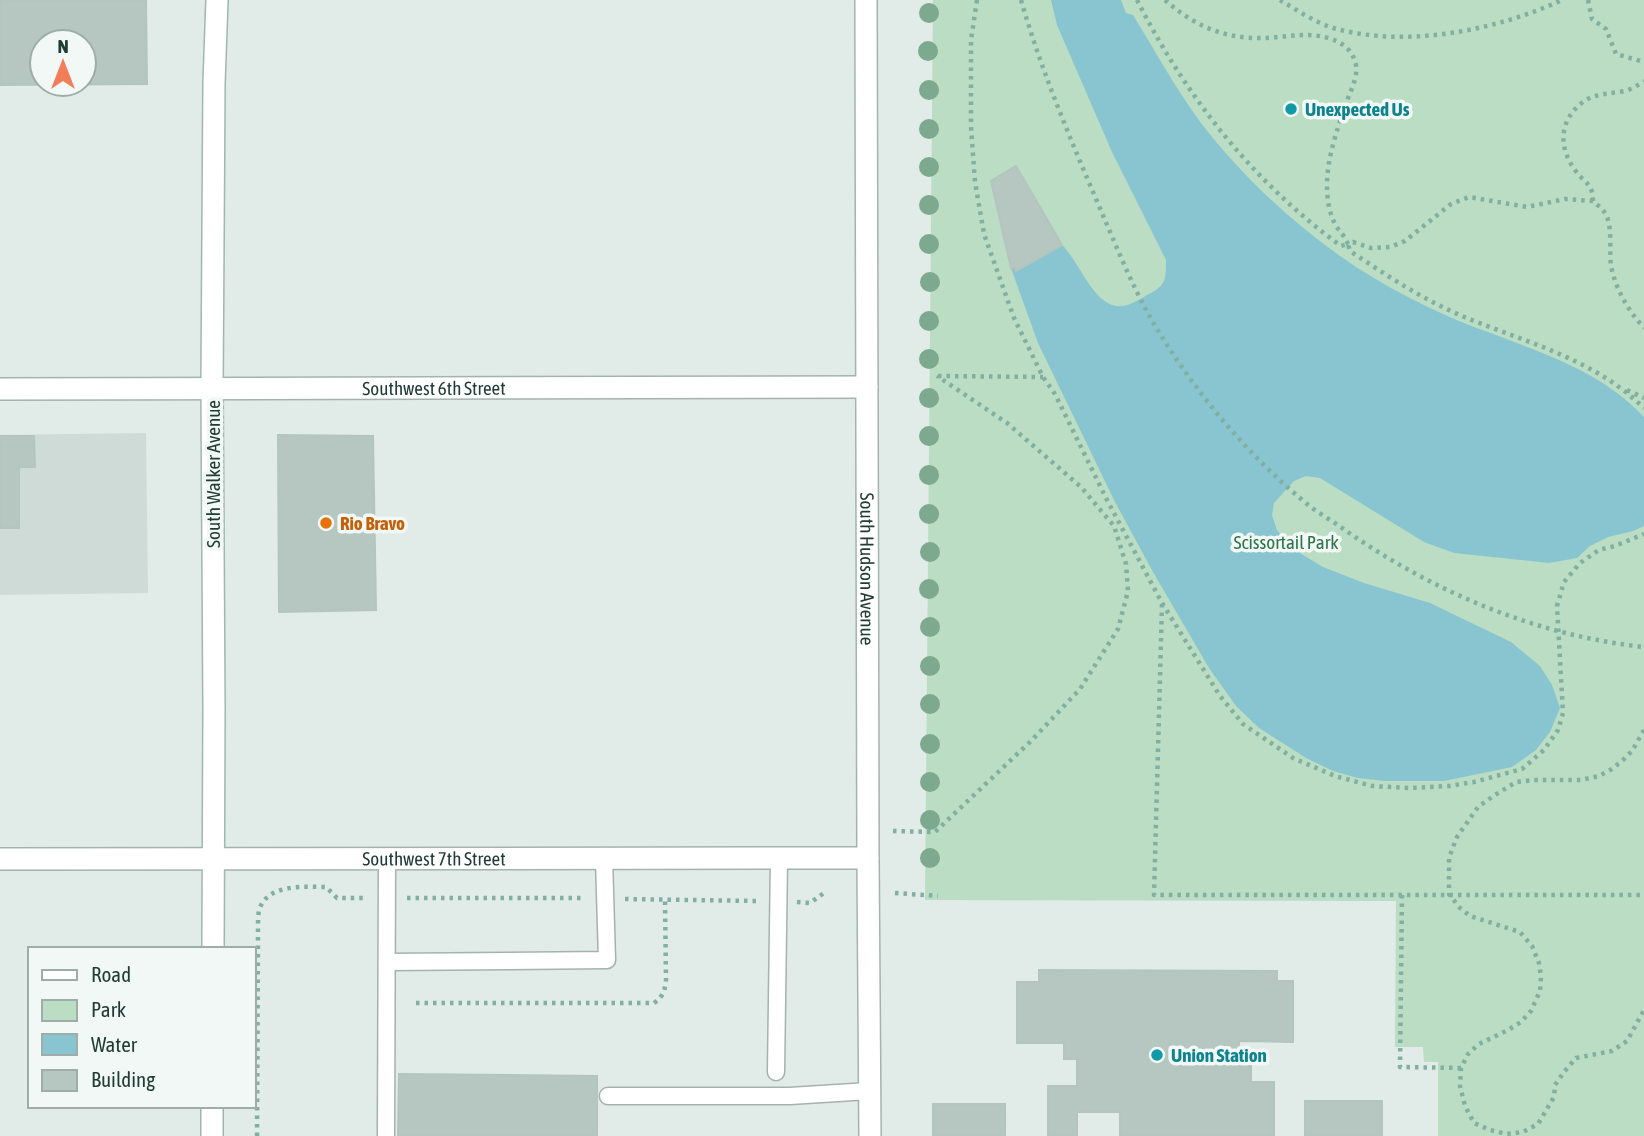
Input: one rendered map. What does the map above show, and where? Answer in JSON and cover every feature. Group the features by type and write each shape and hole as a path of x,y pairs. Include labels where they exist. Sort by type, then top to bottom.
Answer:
{"street":[{"name":"South Walker Avenue","path":"212,947 212,389 217,0"},
{"name":"South Hudson Avenue","path":"866,0 870,1136"},
{"name":"Southwest 6th Street","path":"0,388 867,387"},
{"name":"Southwest 7th Street","path":"0,859 868,858"},
{"path":"212,1108 212,1136"}],"lane":[{"path":"387,962 607,960 604,858"},
{"path":"776,1072 779,858"},
{"path":"386,1136 387,859"},
{"path":"608,1096 789,1096 869,1091"}],"path":[{"path":"977,0 971,40 971,127 975,182 984,234 1014,318 1043,377 1055,394 1117,525 1189,648 1243,724 1293,758 1335,776 1372,786 1449,786 1522,769 1544,750 1558,730 1563,713 1557,606 1564,582 1580,563 1599,550 1644,534"},
{"path":"1021,0 1054,98 1147,311 1161,336 1214,411 1257,458 1309,506 1409,572 1510,618 1607,642 1644,648"},
{"path":"1137,0 1186,84 1220,132 1267,185 1311,225 1341,246 1353,242 1371,248 1390,247 1405,241 1451,204 1469,197 1527,207 1565,199 1593,201 1606,214 1612,269 1620,294 1644,328"},
{"path":"1165,0 1193,22 1220,34 1253,38 1305,35 1333,38 1343,44 1356,64 1355,81 1330,157 1327,197 1330,213 1337,228 1346,238 1350,251 1407,289 1461,316 1522,338 1579,363 1644,398"},
{"path":"1280,0 1336,29 1411,37 1493,25 1538,11 1562,0"},
{"path":"1588,0 1592,19 1606,29 1616,54 1644,62"},
{"path":"1333,38 1336,29"},
{"path":"1593,201 1590,184 1581,178 1568,160 1563,129 1568,118 1592,96 1627,91 1644,81"},
{"path":"893,831 935,832 1032,740 1080,689 1118,629 1128,592 1126,564 1117,525 1081,487 1007,423 937,376 1043,377"},
{"path":"1620,387 1644,408"},
{"path":"1162,603 1154,895 1644,895"},
{"path":"1644,730 1632,751 1599,776 1567,781 1516,782 1478,807 1457,837 1449,858 1449,894 1470,916 1520,932 1532,946 1541,977 1540,990 1531,1011 1521,1022 1479,1044 1468,1054 1461,1068 1460,1086 1465,1106 1474,1123 1507,1134 1523,1132 1538,1125 1554,1097 1555,1085 1576,1058 1612,1051 1627,1041 1644,1010"},
{"path":"1512,772 1516,782"},
{"path":"257,1136 258,928 263,902 276,891 297,887 326,887 337,898 371,898"},
{"path":"622,899 810,903 824,893"},
{"path":"895,893 938,895"},
{"path":"1402,895 1400,1067 1461,1068"},
{"path":"407,898 590,898"},
{"path":"416,1003 654,1003 660,999 665,989 666,899"}],"shaded area":[{"path":"146,433 148,593 0,595 0,435"}],"green space":[{"name":"Scissortail Park","path":"933,0 1644,0 1644,1136 1438,1136 1438,1062 1424,1062 1423,1047 1395,1047 1396,901 925,900"}],"water":[{"path":"1051,0 1121,0 1126,13 1133,15 1174,83 1222,149 1270,199 1351,264 1439,312 1551,356 1591,376 1610,387 1644,417 1644,526 1608,537 1590,546 1577,558 1549,563 1454,553 1424,542 1320,478 1306,476 1294,481 1274,503 1272,515 1277,530 1293,549 1323,567 1430,603 1511,642 1540,666 1552,685 1560,708 1550,732 1536,750 1512,767 1444,781 1385,781 1358,778 1333,771 1306,758 1259,728 1236,706 1209,668 1115,502 1038,343 1011,268 1015,267 1017,270 1062,245 1100,297 1116,306 1132,303 1153,292 1165,277 1166,260 1112,152 1057,25"}],"building":[{"path":"0,0 146,0 147,84 98,84 98,28 28,28 28,85 0,85"},
{"path":"1016,166 1062,245 1016,271 1015,267 1011,268 991,181"},
{"name":"Rio Bravo","path":"278,435 373,436 376,610 279,612"},
{"path":"0,436 34,436 35,467 19,467 19,528 0,528"},
{"name":"Union Station","path":"1039,970 1277,971 1277,981 1293,981 1293,1042 1239,1041 1239,1052 1251,1052 1251,1082 1274,1082 1274,1136 1120,1136 1120,1112 1077,1112 1077,1136 1048,1136 1048,1086 1077,1086 1077,1059 1064,1059 1064,1043 1017,1043 1017,982 1039,982"},
{"path":"399,1074 597,1076 597,1136 398,1136"},
{"name":"Union Station","path":"1305,1101 1382,1101 1382,1136 1305,1136"},
{"path":"933,1104 1005,1104 1005,1136 933,1136"}],"place":[{"name":"Unexpected Us","path":"1291,109"},
{"name":"Rio Bravo","path":"326,523"},
{"name":"Union Station","path":"1157,1055"}]}
